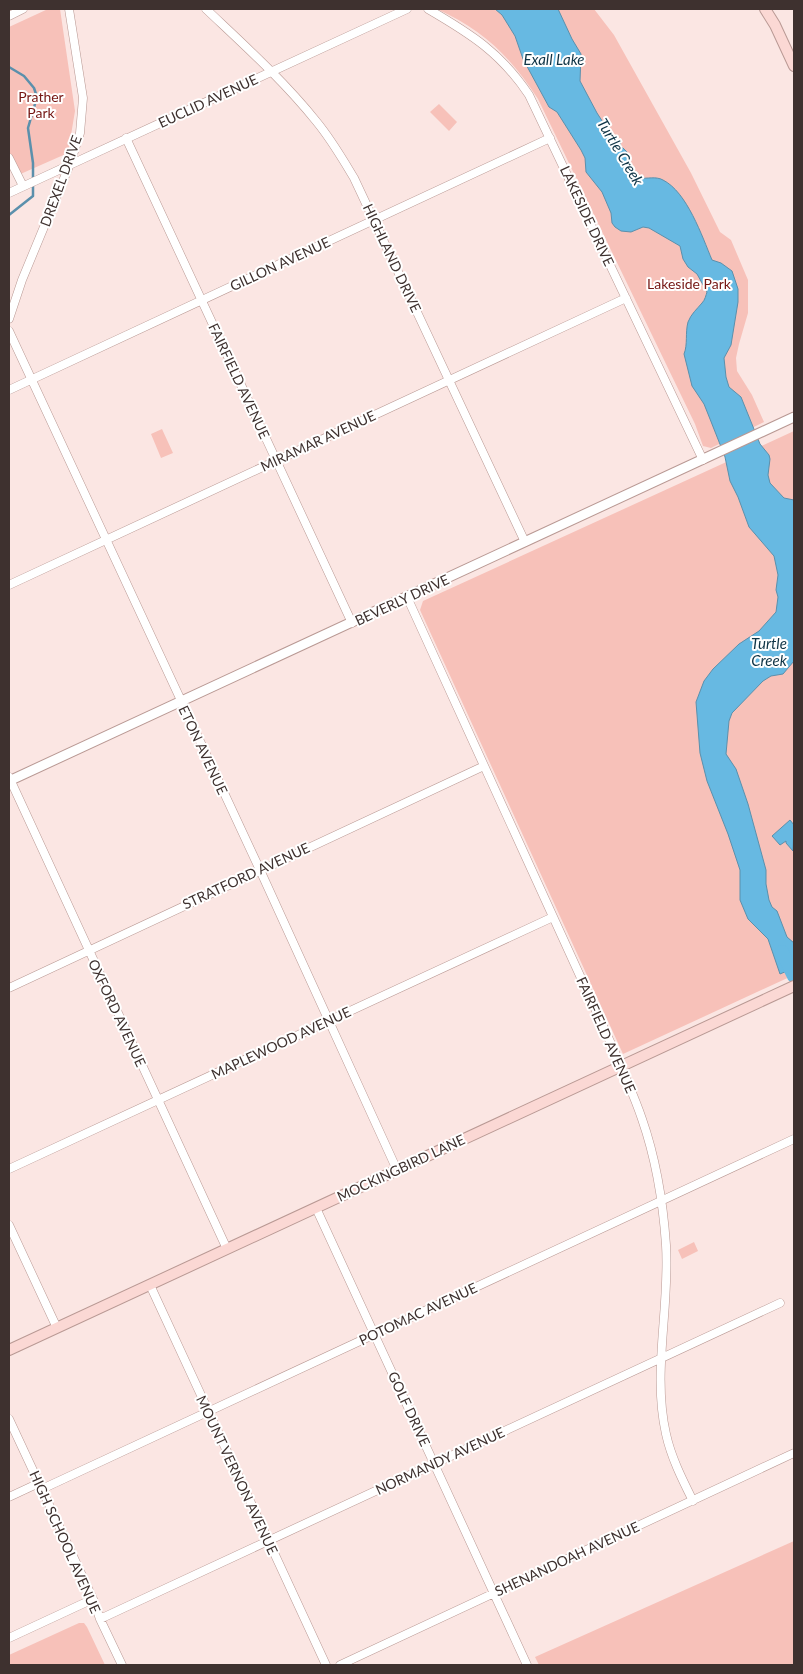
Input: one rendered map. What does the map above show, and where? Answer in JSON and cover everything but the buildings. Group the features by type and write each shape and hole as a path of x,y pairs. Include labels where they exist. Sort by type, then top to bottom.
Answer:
{"main road":[{"path":"765,9 794,66"},
{"name":"MOCKINGBIRD LANE","path":"9,1350 794,986"}],"street":[{"path":"9,16 23,9"},
{"name":"DREXEL DRIVE","path":"9,319 22,280 70,164 80,133 83,98 69,9"},
{"name":"HIGHLAND DRIVE","path":"206,9 271,72 316,121 333,143 354,178 525,542"},
{"name":"EUCLID AVENUE","path":"9,193 407,9"},
{"name":"LAKESIDE DRIVE","path":"428,9 484,44 509,68 529,95 703,460"},
{"name":"FAIRFIELD AVENUE","path":"126,138 352,623"},
{"name":"GILLON AVENUE","path":"9,390 550,138"},
{"path":"9,158 25,185"},
{"name":"MIRAMAR AVENUE","path":"9,585 626,298"},
{"name":"ETON AVENUE","path":"9,331 260,870 397,1170"},
{"name":"BEVERLY DRIVE","path":"9,780 794,417"},
{"name":"FAIRFIELD AVENUE","path":"407,597 553,917 645,1126 657,1172 667,1272 660,1383 666,1435 693,1501"},
{"name":"STRATFORD AVENUE","path":"9,988 484,766"},
{"name":"OXFORD AVENUE","path":"9,780 227,1249"},
{"name":"MAPLEWOOD AVENUE","path":"9,1169 553,917"},
{"name":"POTOMAC AVENUE","path":"9,1497 40,1486 208,1411 794,1139"},
{"name":"GOLF DRIVE","path":"316,1208 527,1665"},
{"path":"9,1225 57,1328"},
{"name":"MOUNT VERNON AVENUE","path":"150,1285 326,1665"},
{"name":"NORMANDY AVENUE","path":"100,1619 780,1303"},
{"name":"HIGH SCHOOL AVENUE","path":"9,1419 122,1665"},
{"name":"SHENANDOAH AVENUE","path":"340,1665 794,1453"},
{"path":"9,1638 93,1600"}],"green space":[{"name":"Prather Park","path":"48,9 60,9 75,111 68,153 16,176 9,154 9,27"},
{"name":"Lakeside Park","path":"437,9 594,9 614,35 691,173 720,232 731,240 748,280 748,313 736,358 737,371 752,395 764,422 711,448 703,446 695,424 538,99 517,70 495,46 468,26"},
{"path":"439,104 457,122 449,131 430,112"},
{"path":"162,429 173,453 161,458 151,434"},
{"path":"794,431 794,975 623,1054 420,610 423,601"},
{"path":"694,1242 698,1251 682,1259 678,1250"},
{"path":"794,1541 794,1665 539,1665 535,1657"},
{"path":"79,1623 84,1623 87,1627 105,1665 9,1665 9,1655"}],"water":[{"name":"Exall Lake","path":"495,9 558,9 581,54 580,81 610,133 619,140 621,146 627,152 631,169 639,178 660,179 672,186 693,216 712,260 721,263 732,271 738,289 738,302 731,345 724,358 726,377 729,387 741,397 760,444 769,455 768,475 770,483 784,498 794,500 794,661 783,674 771,676 763,681 732,713 729,721 726,754 736,769 748,804 766,870 769,900 772,907 777,911 787,937 794,943 794,968 780,974 768,939 748,919 740,900 740,870 707,781 700,753 696,702 704,681 713,669 739,644 759,631 776,612 778,597 776,590 778,575 774,556 749,527 730,481 725,457 704,404 692,386 684,354 688,322 704,300 707,292 697,274 688,267 683,259 680,246 649,228 643,227 631,232 621,231 612,223 611,213 602,192 586,172 585,158 581,150 557,112 549,107 523,59 515,36 502,15"},
{"path":"790,820 794,825 793,851 786,841 780,845 772,836"}],"waterway":[{"path":"9,67 24,76 34,88 37,97 28,128 33,163 33,196 9,215"},
{"name":"Turtle Creek","path":"782,952 794,976"}]}
